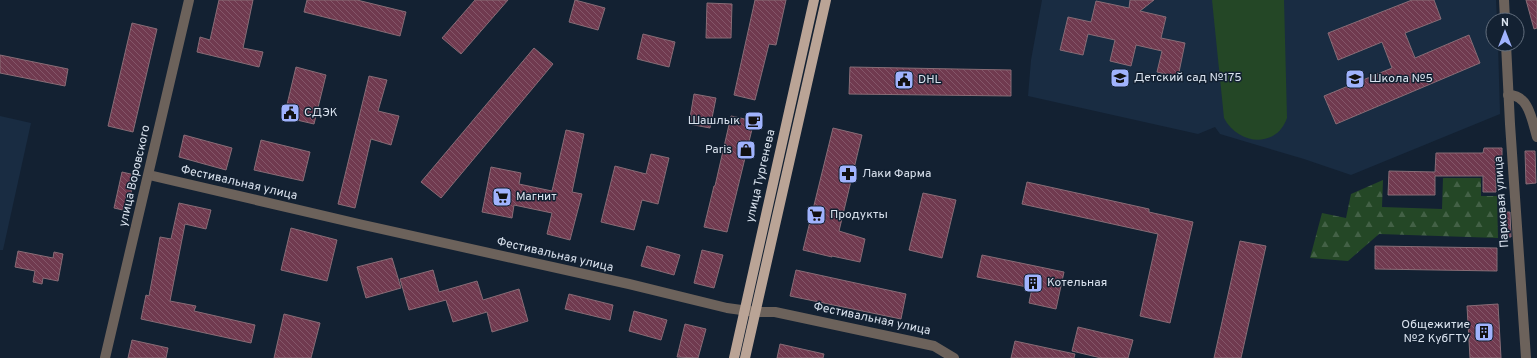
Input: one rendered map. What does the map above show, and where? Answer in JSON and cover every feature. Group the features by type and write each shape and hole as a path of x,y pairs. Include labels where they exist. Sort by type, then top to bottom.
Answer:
{"main road":[{"name":"улица Тургенева","path":"734,358 814,0"},
{"name":"улица Тургенева","path":"745,358 826,0"}],"street":[{"name":"улица Воровского","path":"105,358 189,0"},
{"path":"1504,0 1505,12"},
{"name":"Парковая улица","path":"1506,52 1526,358"},
{"path":"1508,95 1515,95 1521,98 1527,107 1537,137"},
{"name":"Фестивальная улица","path":"149,175 744,311 775,312 934,346 954,358"}],"shaded area":[{"name":"Школа №5","path":"1042,0 1496,0 1497,12 1485,12 1485,52 1498,52 1500,114 1351,175 1304,159 1220,134 1215,127 1198,134 1028,96 1031,60"},
{"path":"0,116 31,123 3,250 0,250"}],"green space":[{"path":"1212,0 1284,0 1287,118 1282,128 1274,135 1266,139 1257,140 1238,134 1230,127 1224,118"},
{"path":"1443,178 1481,178 1481,196 1497,196 1498,238 1379,234 1348,261 1310,258 1322,213 1346,218 1351,194 1383,180 1382,207 1442,209"}],"building":[{"path":"219,0 253,0 243,48 263,52 259,67 197,52 200,37 210,40"},
{"path":"307,0 357,0 406,12 400,36 304,12"},
{"path":"475,0 508,0 461,54 442,38"},
{"path":"575,0 605,8 598,30 569,22"},
{"path":"755,0 786,0 776,45 769,44 755,100 734,95"},
{"path":"1130,0 1154,0 1140,11 1166,17 1161,38 1185,43 1178,77 1157,72 1162,51 1136,45 1131,66 1110,61 1115,40 1088,34 1083,55 1060,50 1068,17 1091,22 1096,1 1129,8"},
{"path":"1412,0 1434,0 1441,19 1405,33 1415,58 1469,35 1480,63 1336,124 1324,96 1392,68 1382,42 1338,60 1328,33"},
{"path":"1526,0 1537,0 1537,28 1534,29"},
{"path":"707,3 732,4 731,38 706,38"},
{"path":"132,23 157,29 133,132 108,126"},
{"path":"643,34 675,42 669,67 637,59"},
{"path":"534,48 553,64 441,198 421,182"},
{"path":"0,55 68,69 65,86 0,73"},
{"path":"296,67 326,75 314,124 284,117"},
{"path":"850,67 1011,70 1011,96 849,94"},
{"path":"369,76 387,80 378,111 399,116 391,145 371,139 355,208 338,204"},
{"path":"694,94 716,98 710,128 689,124"},
{"path":"731,116 754,121 727,232 704,227"},
{"path":"833,128 862,135 839,231 865,239 860,262 803,250"},
{"path":"566,130 584,134 572,192 582,194 570,240 547,234 552,213 514,205 512,218 482,212 491,167 521,173 519,184 552,191"},
{"path":"184,135 232,148 226,170 179,157"},
{"path":"261,140 310,152 303,181 254,170"},
{"path":"1484,148 1502,148 1502,176 1496,176 1496,192 1483,192 1483,176 1435,176 1435,195 1388,195 1389,171 1435,172 1436,153 1483,153"},
{"path":"1525,151 1535,151 1536,183 1526,184"},
{"path":"651,154 669,158 658,204 642,200 634,230 601,222 615,166 646,174"},
{"path":"122,172 135,175 127,211 114,208"},
{"path":"1027,182 1149,209 1149,212 1193,222 1170,323 1140,316 1158,234 1022,204"},
{"path":"923,193 956,200 942,258 909,250"},
{"path":"179,203 211,210 206,229 185,224 170,301 196,306 194,311 255,325 251,343 141,319 146,295 149,296 160,237 171,239"},
{"path":"1501,212 1510,212 1511,237 1501,237"},
{"path":"291,228 337,240 327,281 281,270"},
{"path":"1240,241 1266,246 1241,358 1214,358"},
{"path":"647,246 680,255 674,275 641,266"},
{"path":"1375,246 1497,248 1497,271 1375,269"},
{"path":"702,250 723,255 714,288 694,283"},
{"path":"18,251 53,258 54,252 63,254 58,281 43,278 42,284 33,282 35,271 15,267"},
{"name":"Котельная","path":"982,255 1064,272 1056,309 1029,303 1032,288 977,277"},
{"path":"392,258 401,288 366,298 357,267"},
{"path":"433,270 439,292 477,281 483,300 519,289 528,321 492,332 487,312 453,322 446,300 409,310 400,279"},
{"path":"796,270 906,294 901,319 790,296"},
{"path":"569,294 613,305 610,320 565,309"},
{"name":"Общежитие №2 КубГТУ","path":"1498,304 1501,358 1470,358 1467,306"},
{"path":"634,311 667,320 661,340 629,331"},
{"path":"284,314 320,323 311,358 274,358"},
{"path":"685,324 706,329 698,358 677,357"},
{"path":"1078,327 1133,340 1128,358 1101,358 1072,351"},
{"path":"132,340 168,348 166,358 128,358"},
{"path":"1015,341 1075,354 1074,358 1011,358"},
{"path":"780,344 824,354 823,358 777,358"}],"place":[{"name":"Детский сад №175","path":"1120,78"},
{"name":"Школа №5","path":"1355,79"},
{"name":"DHL","path":"904,80"},
{"name":"СДЭК","path":"290,113"},
{"name":"Шашлык","path":"754,121"},
{"name":"Paris","path":"746,150"},
{"name":"Лаки Фарма","path":"848,174"},
{"name":"Магнит","path":"502,197"},
{"name":"Продукты","path":"816,215"},
{"name":"Котельная","path":"1033,283"},
{"name":"Общежитие №2 КубГТУ","path":"1484,332"}]}
